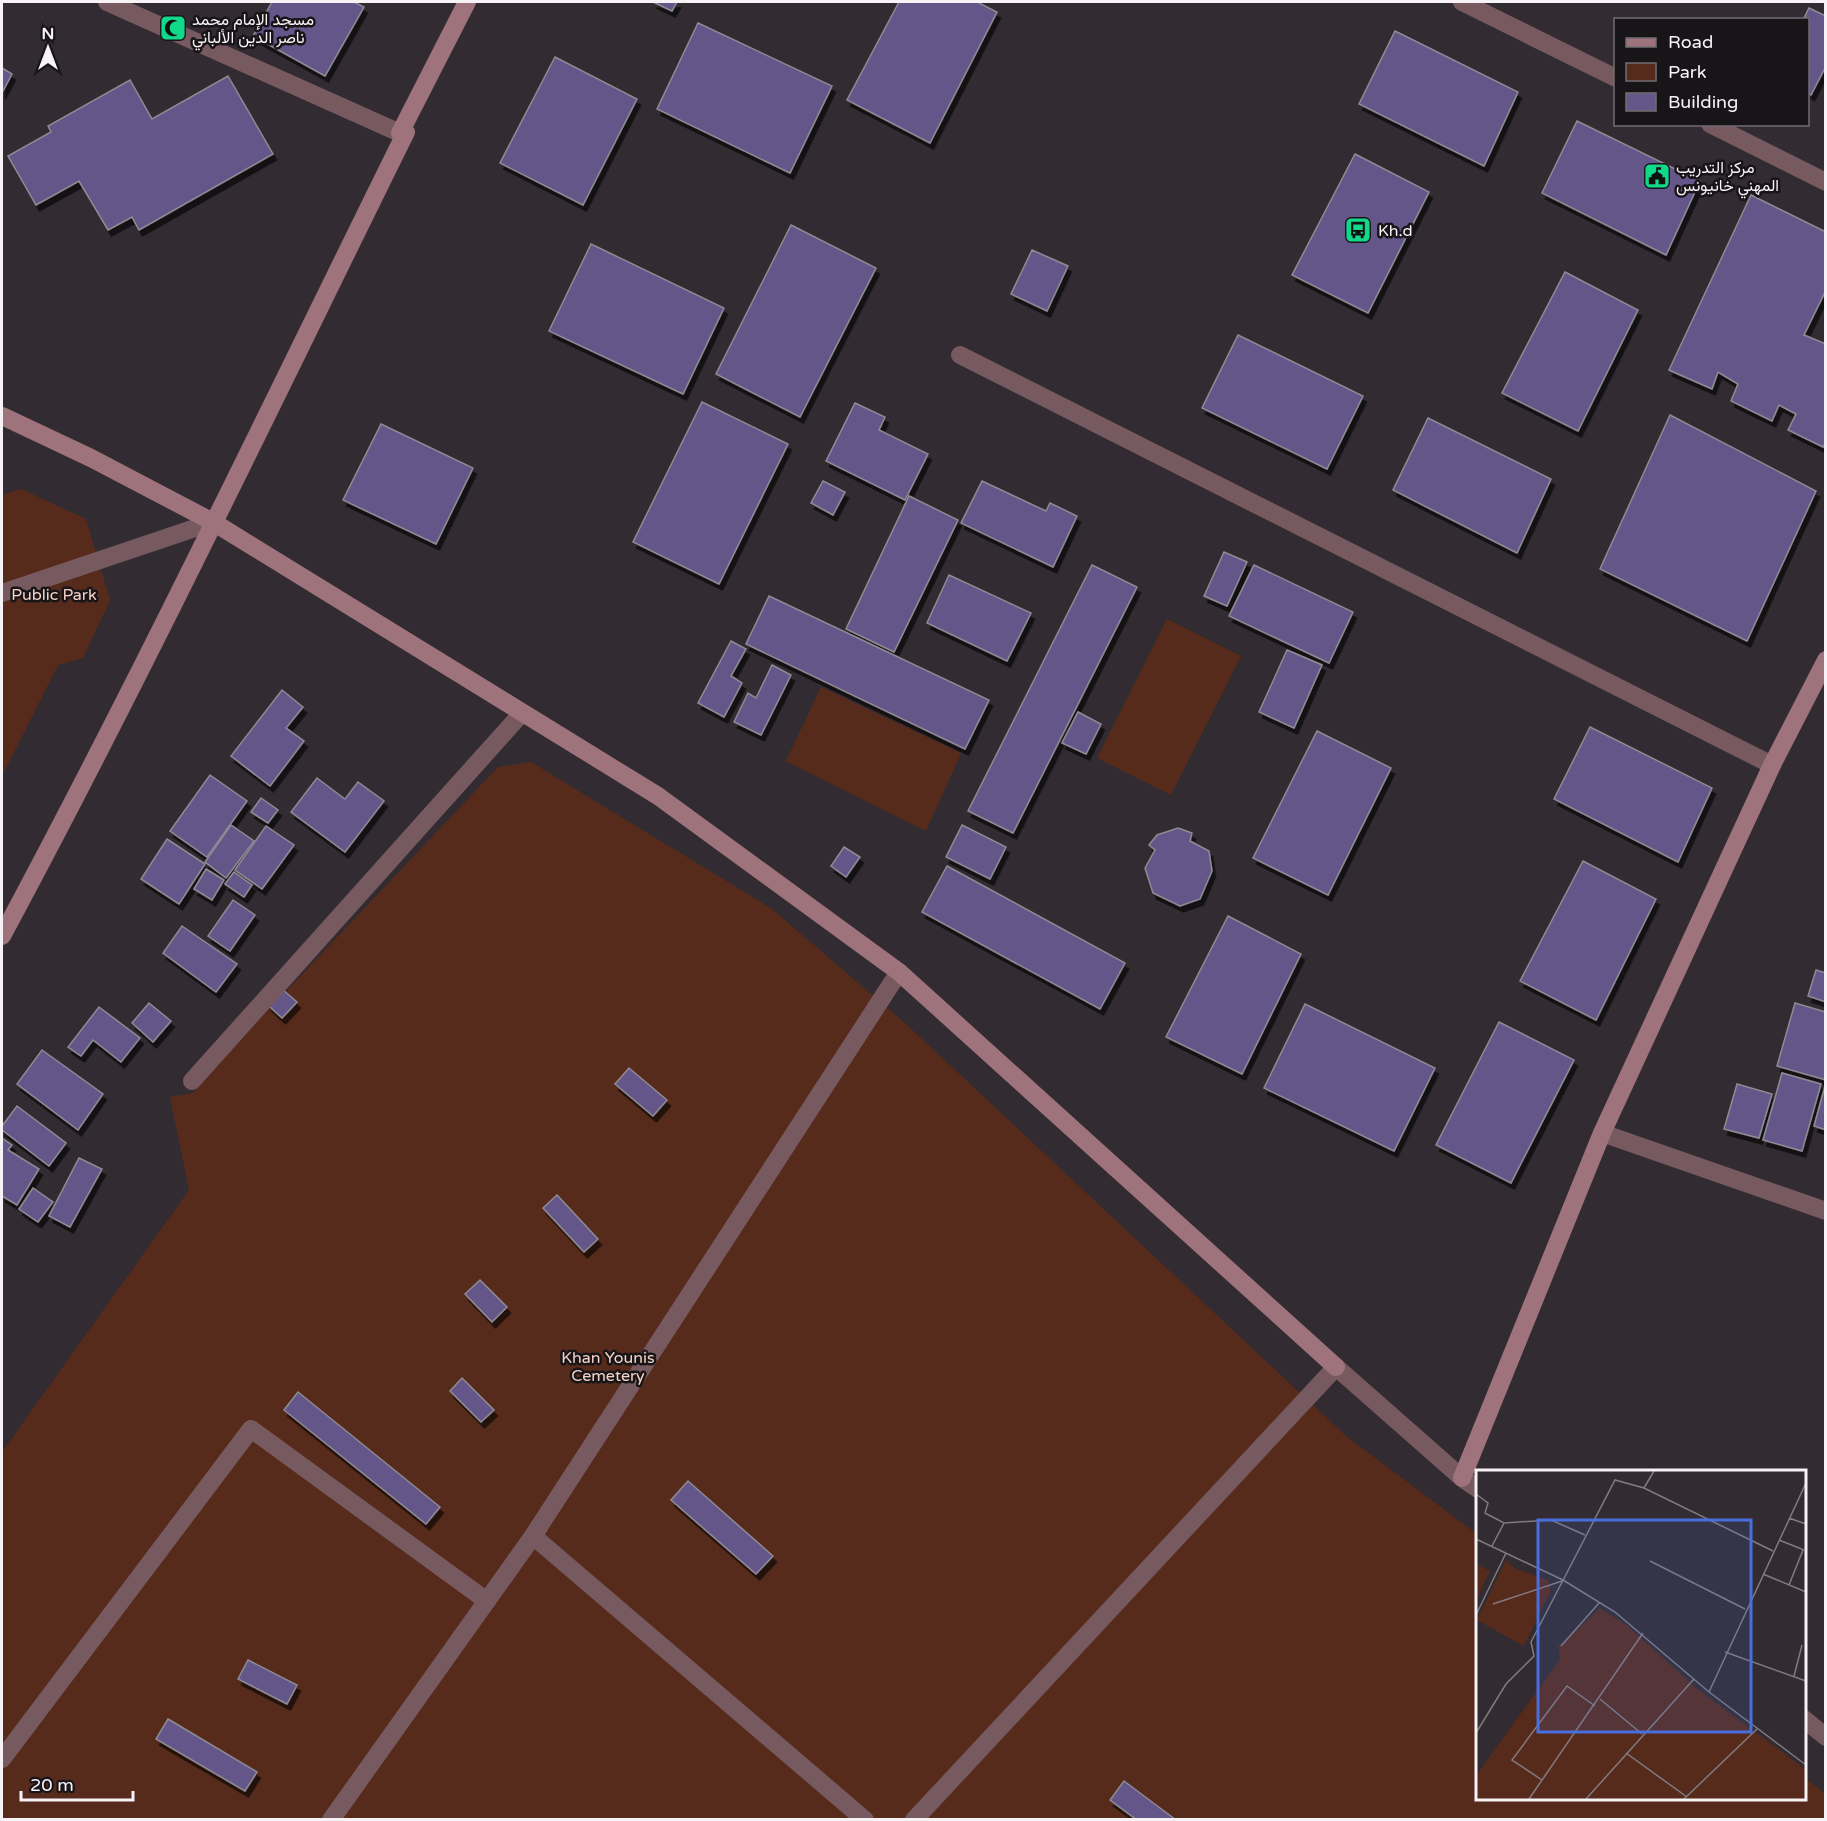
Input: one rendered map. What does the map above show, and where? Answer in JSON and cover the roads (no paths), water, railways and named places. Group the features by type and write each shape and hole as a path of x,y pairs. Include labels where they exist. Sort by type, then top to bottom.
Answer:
{"street":[{"path":"2,936 213,522 406,132 400,133 107,2"},
{"path":"400,133 467,2"},
{"path":"1462,2 1614,77"},
{"path":"1714,126 1826,182"},
{"path":"960,355 1772,765"},
{"path":"2,416 91,458 213,522 658,796 899,972 1336,1367 1462,1478 1476,1488"},
{"path":"2,593 213,522"},
{"path":"1462,1478 1602,1133 1772,765 1826,660"},
{"path":"192,1081 522,713"},
{"path":"332,1820 533,1536 899,972"},
{"path":"1602,1133 1826,1211"},
{"path":"914,1820 1336,1367"},
{"path":"2,1759 251,1429 487,1601"},
{"path":"533,1536 865,1820"},
{"path":"1806,1721 1826,1737"}],"place":[{"name":"مسجد الإمام محمد ناصر الدين الألباني","path":"173,28"},
{"name":"مركز التدريب المهني خانيونس","path":"1657,176"},
{"name":"Kh.d","path":"1358,230"}],"park label":[{"name":"Public Park","path":"54,594"},
{"name":"Khan Younis Cemetery","path":"608,1366"}]}
